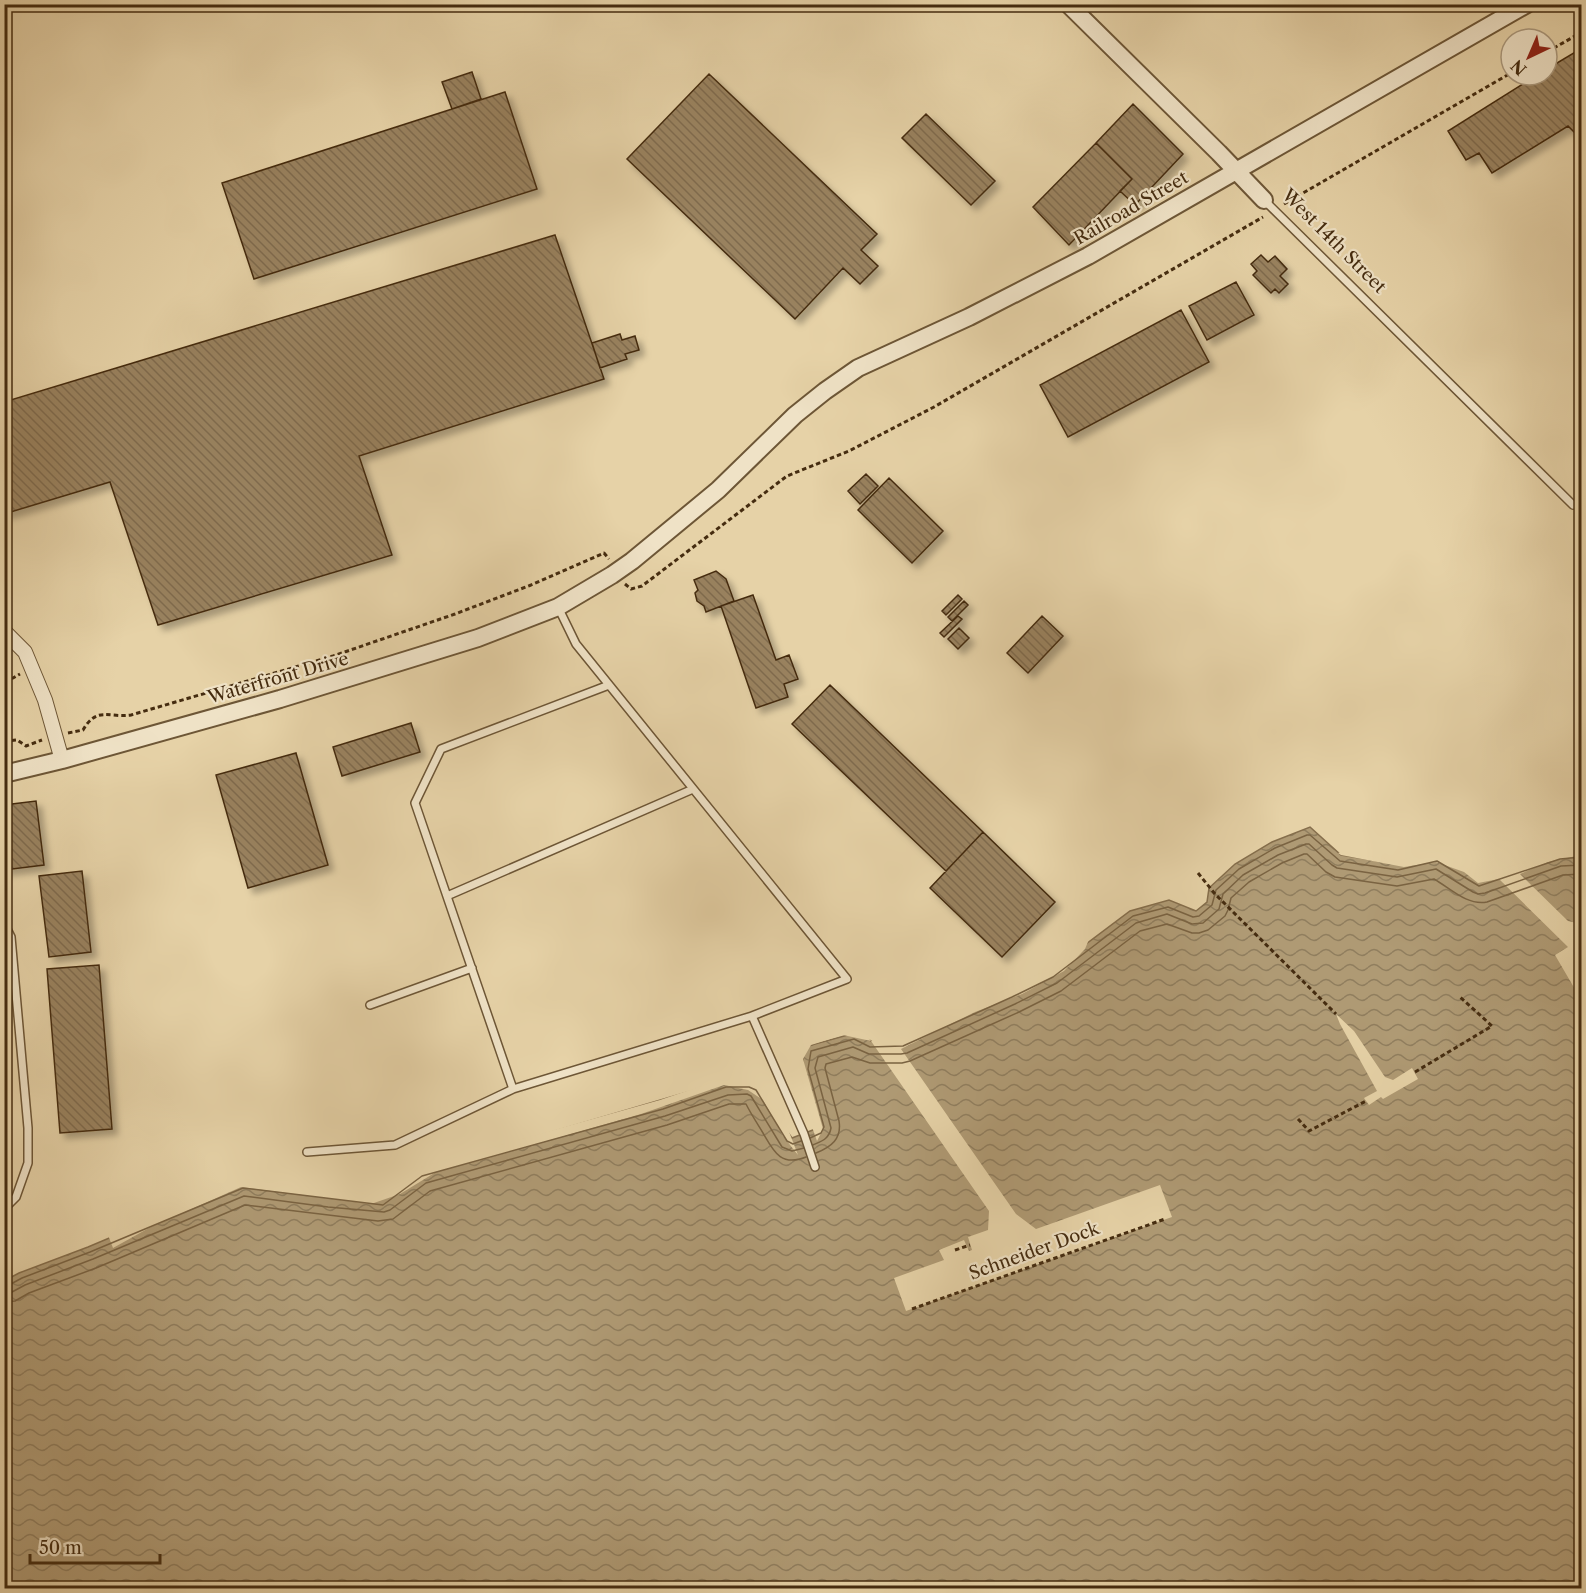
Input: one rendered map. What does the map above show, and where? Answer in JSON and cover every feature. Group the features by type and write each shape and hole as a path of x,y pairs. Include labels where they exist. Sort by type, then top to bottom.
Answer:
{"street":[{"name":"West 14th Street","path":"1068,4 1264,200"},
{"name":"Railroad Street","path":"558,607 632,561 718,490 795,415 858,369 969,317 1088,256 1527,4"},
{"name":"Waterfront Drive","path":"4,774 280,699 467,642 558,607"},
{"path":"4,631 25,652 45,700 62,760"}],"lane":[{"name":"West 14th Street","path":"1264,200 1573,505"},
{"path":"307,1152 394,1144 513,1089 752,1016 847,979 576,644 558,607"},
{"path":"513,1089 415,803 441,749 609,684"},
{"path":"447,896 693,789"},
{"path":"4,923 11,937 28,1128 28,1163 16,1197 4,1209"},
{"path":"370,1005 472,968"},
{"path":"752,1016 804,1134 815,1167"}],"path":[{"path":"1559,45 1581,32"},
{"path":"1198,873 1215,894 1336,1014"},
{"path":"1415,1072 1492,1026 1460,997"},
{"path":"1298,1119 1310,1131 1366,1101"},
{"name":"Schneider Dock","path":"912,1309 1166,1219"},
{"path":"955,1250 970,1245"}],"water":[{"path":"1310,827 1341,855 1398,864 1438,854 1480,880 1581,851 1581,1588 5,1588 4,1281 242,1182 381,1199 419,1171 725,1081 751,1081 792,1138 818,1128 802,1069 804,1047 855,1033 871,1041 901,1041 1050,971 1130,911 1169,900 1196,911 1207,902 1209,888 1235,864 1272,842"}],"pier":[{"path":"1582,848 1581,855 1548,862 1520,874 1568,921 1581,924 1581,988 1576,991 1555,955 1568,947 1499,879 1478,883 1464,872 1436,862 1404,867 1338,853 1397,861 1439,851 1480,877 1558,850"},
{"path":"1090,937 1085,949 1064,971 1022,994 975,1012 901,1049 1016,1214 1036,1229 1160,1185 1172,1217 906,1311 894,1278 944,1260 939,1250 964,1240 969,1251 972,1250 968,1237 988,1230 989,1211 871,1041 875,1038 900,1038 1008,989 1049,969"},
{"path":"1336,1014 1354,1031 1385,1077 1393,1080 1412,1068 1418,1079 1369,1105 1364,1098 1377,1091"},
{"path":"855,1030 867,1036 871,1041 843,1035 811,1045 803,1059 823,1129 817,1141 799,1070 801,1045"},
{"path":"725,1078 751,1078 763,1084 783,1116 798,1155 783,1136 763,1100 748,1090 724,1085 641,1114 436,1172 400,1194 371,1204 241,1187 149,1228 113,1248 108,1235 242,1179 381,1196 418,1168 660,1100"}],"building":[{"path":"1582,48 1582,140 1568,126 1492,173 1479,153 1466,160 1448,131 1518,87 1559,87 1559,62"},
{"path":"472,72 481,99 452,109 442,82"},
{"path":"709,74 877,234 861,250 878,266 860,284 843,268 795,319 627,159"},
{"path":"505,92 537,189 254,279 222,183"},
{"path":"1133,104 1183,154 1135,205 1120,191 1132,179 1096,143"},
{"path":"926,114 995,181 971,205 902,138"},
{"path":"1096,143 1132,179 1069,245 1033,207"},
{"path":"555,235 604,379 359,456 392,555 158,625 110,482 4,514 4,402"},
{"path":"1261,255 1268,262 1275,256 1287,269 1280,276 1288,284 1279,293 1275,289 1271,293 1253,275 1257,271 1251,264"},
{"path":"1236,282 1254,315 1207,340 1189,306"},
{"path":"1181,310 1209,362 1068,437 1040,385"},
{"path":"620,334 622,340 635,336 639,350 625,354 627,359 600,368 592,343"},
{"path":"866,474 878,486 860,504 848,491"},
{"path":"889,478 943,531 912,563 858,510"},
{"path":"716,571 726,579 734,601 706,612 704,606 697,601 695,593 698,590 694,580"},
{"path":"753,595 776,660 789,655 798,679 784,684 788,697 756,708 721,606"},
{"path":"958,595 962,599 946,615 942,611"},
{"path":"964,601 968,605 952,621 948,617"},
{"path":"958,616 962,619 944,637 940,633"},
{"path":"1042,616 1063,636 1028,673 1007,653"},
{"path":"959,628 969,638 958,649 948,639"},
{"path":"830,685 983,832 946,871 792,724"},
{"path":"411,723 420,752 342,776 333,747"},
{"path":"296,753 328,865 248,888 216,775"},
{"path":"36,801 44,865 4,870 4,805"},
{"path":"983,832 1055,902 1002,957 930,888"},
{"path":"82,871 91,952 49,957 39,876"},
{"path":"99,965 112,1129 60,1133 47,969"}]}
